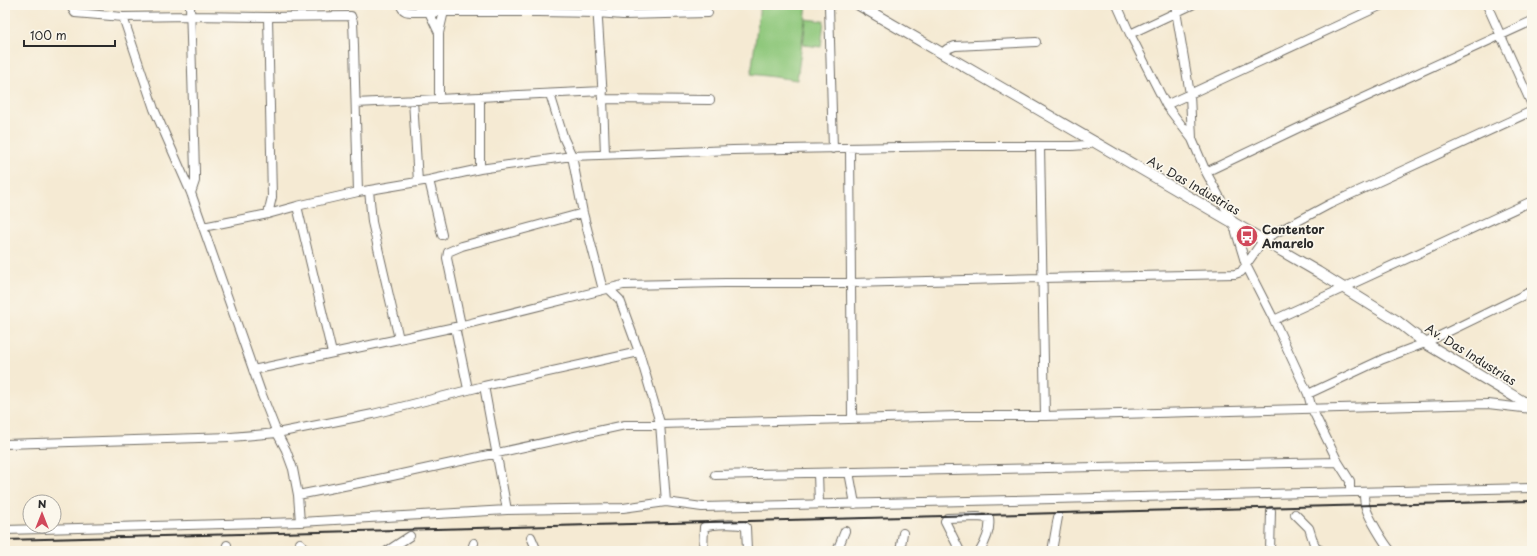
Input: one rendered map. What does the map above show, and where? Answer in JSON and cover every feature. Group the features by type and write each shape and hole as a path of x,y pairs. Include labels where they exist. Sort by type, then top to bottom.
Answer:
{"main road":[{"name":"Av. Das Industrias","path":"859,5 871,8 942,53 1264,239 1398,321 1425,343 1532,408"}],"street":[{"path":"70,5 75,13 123,17 351,16 353,22 358,192"},
{"path":"190,5 195,172 195,181 191,193"},
{"path":"401,5 405,11 429,12 597,9 618,15 708,13"},
{"path":"829,5 833,148"},
{"path":"1116,5 1166,104 1192,138 1206,172 1233,222 1246,265 1274,320 1308,394 1312,409 1338,462 1350,481 1350,492"},
{"path":"1130,34 1176,9 1192,5"},
{"path":"1166,104 1382,5"},
{"path":"1487,5 1500,35 1529,91 1532,105"},
{"path":"597,9 603,95 605,154"},
{"path":"1176,9 1190,94 1192,138"},
{"path":"429,12 439,33"},
{"path":"439,99 439,33 444,12"},
{"path":"123,17 154,109 191,193 253,370 277,433 286,450 298,495 300,522"},
{"path":"268,17 272,198 268,214"},
{"path":"1206,172 1311,122 1532,21"},
{"path":"942,53 955,46 1036,42"},
{"path":"550,94 564,139 572,156 583,213 606,290 620,300"},
{"path":"356,102 550,94 710,100"},
{"path":"480,97 480,169"},
{"path":"413,100 418,182"},
{"path":"253,370 458,326 623,285 725,282 851,283 1235,274 1241,272 1264,239 1330,204 1532,111"},
{"path":"203,227 268,214 358,192 429,180 480,169 572,156 833,148 1080,146 1094,142"},
{"path":"1040,146 1045,416"},
{"path":"850,148 852,418"},
{"path":"429,180 442,235"},
{"path":"369,190 372,222 399,338"},
{"path":"272,198 280,210"},
{"path":"1274,320 1532,201"},
{"path":"297,206 332,353"},
{"path":"468,389 447,258 448,252 462,246 583,213"},
{"path":"623,285 620,300 639,352 660,423 666,502"},
{"path":"1308,394 1383,359 1425,343 1532,291"},
{"path":"5,444 231,437 277,433 373,414 468,389 639,352"},
{"path":"484,386 507,510"},
{"path":"298,495 374,480 625,425 852,418 1045,416 1488,404 1532,408"},
{"path":"715,475 1338,462"},
{"path":"850,472 855,504"},
{"path":"818,473 819,504"},
{"path":"5,530 300,522 507,510 623,508 666,502 702,507 1532,488"},
{"path":"1364,492 1365,506 1386,545 1391,551"},
{"path":"1270,551 1271,511"},
{"path":"1295,514 1309,528 1315,546 1322,551"},
{"path":"960,551 945,521 948,518 977,516 990,518 990,530 980,551"},
{"path":"1052,551 1058,517"},
{"path":"703,551 704,527 735,525 742,525 746,527 747,551"},
{"path":"837,551 845,531"},
{"path":"900,551 903,533"},
{"path":"387,551 410,536"},
{"path":"531,537 537,551"},
{"path":"300,543 307,551"},
{"path":"471,551 474,543"}],"green space":[{"path":"760,5 807,5 797,80 751,74"},
{"path":"806,19 824,21 821,47 803,45"}],"railway":[{"path":"5,540 1532,501"}],"place":[{"name":"Contentor Amarelo","path":"1247,236"}]}
